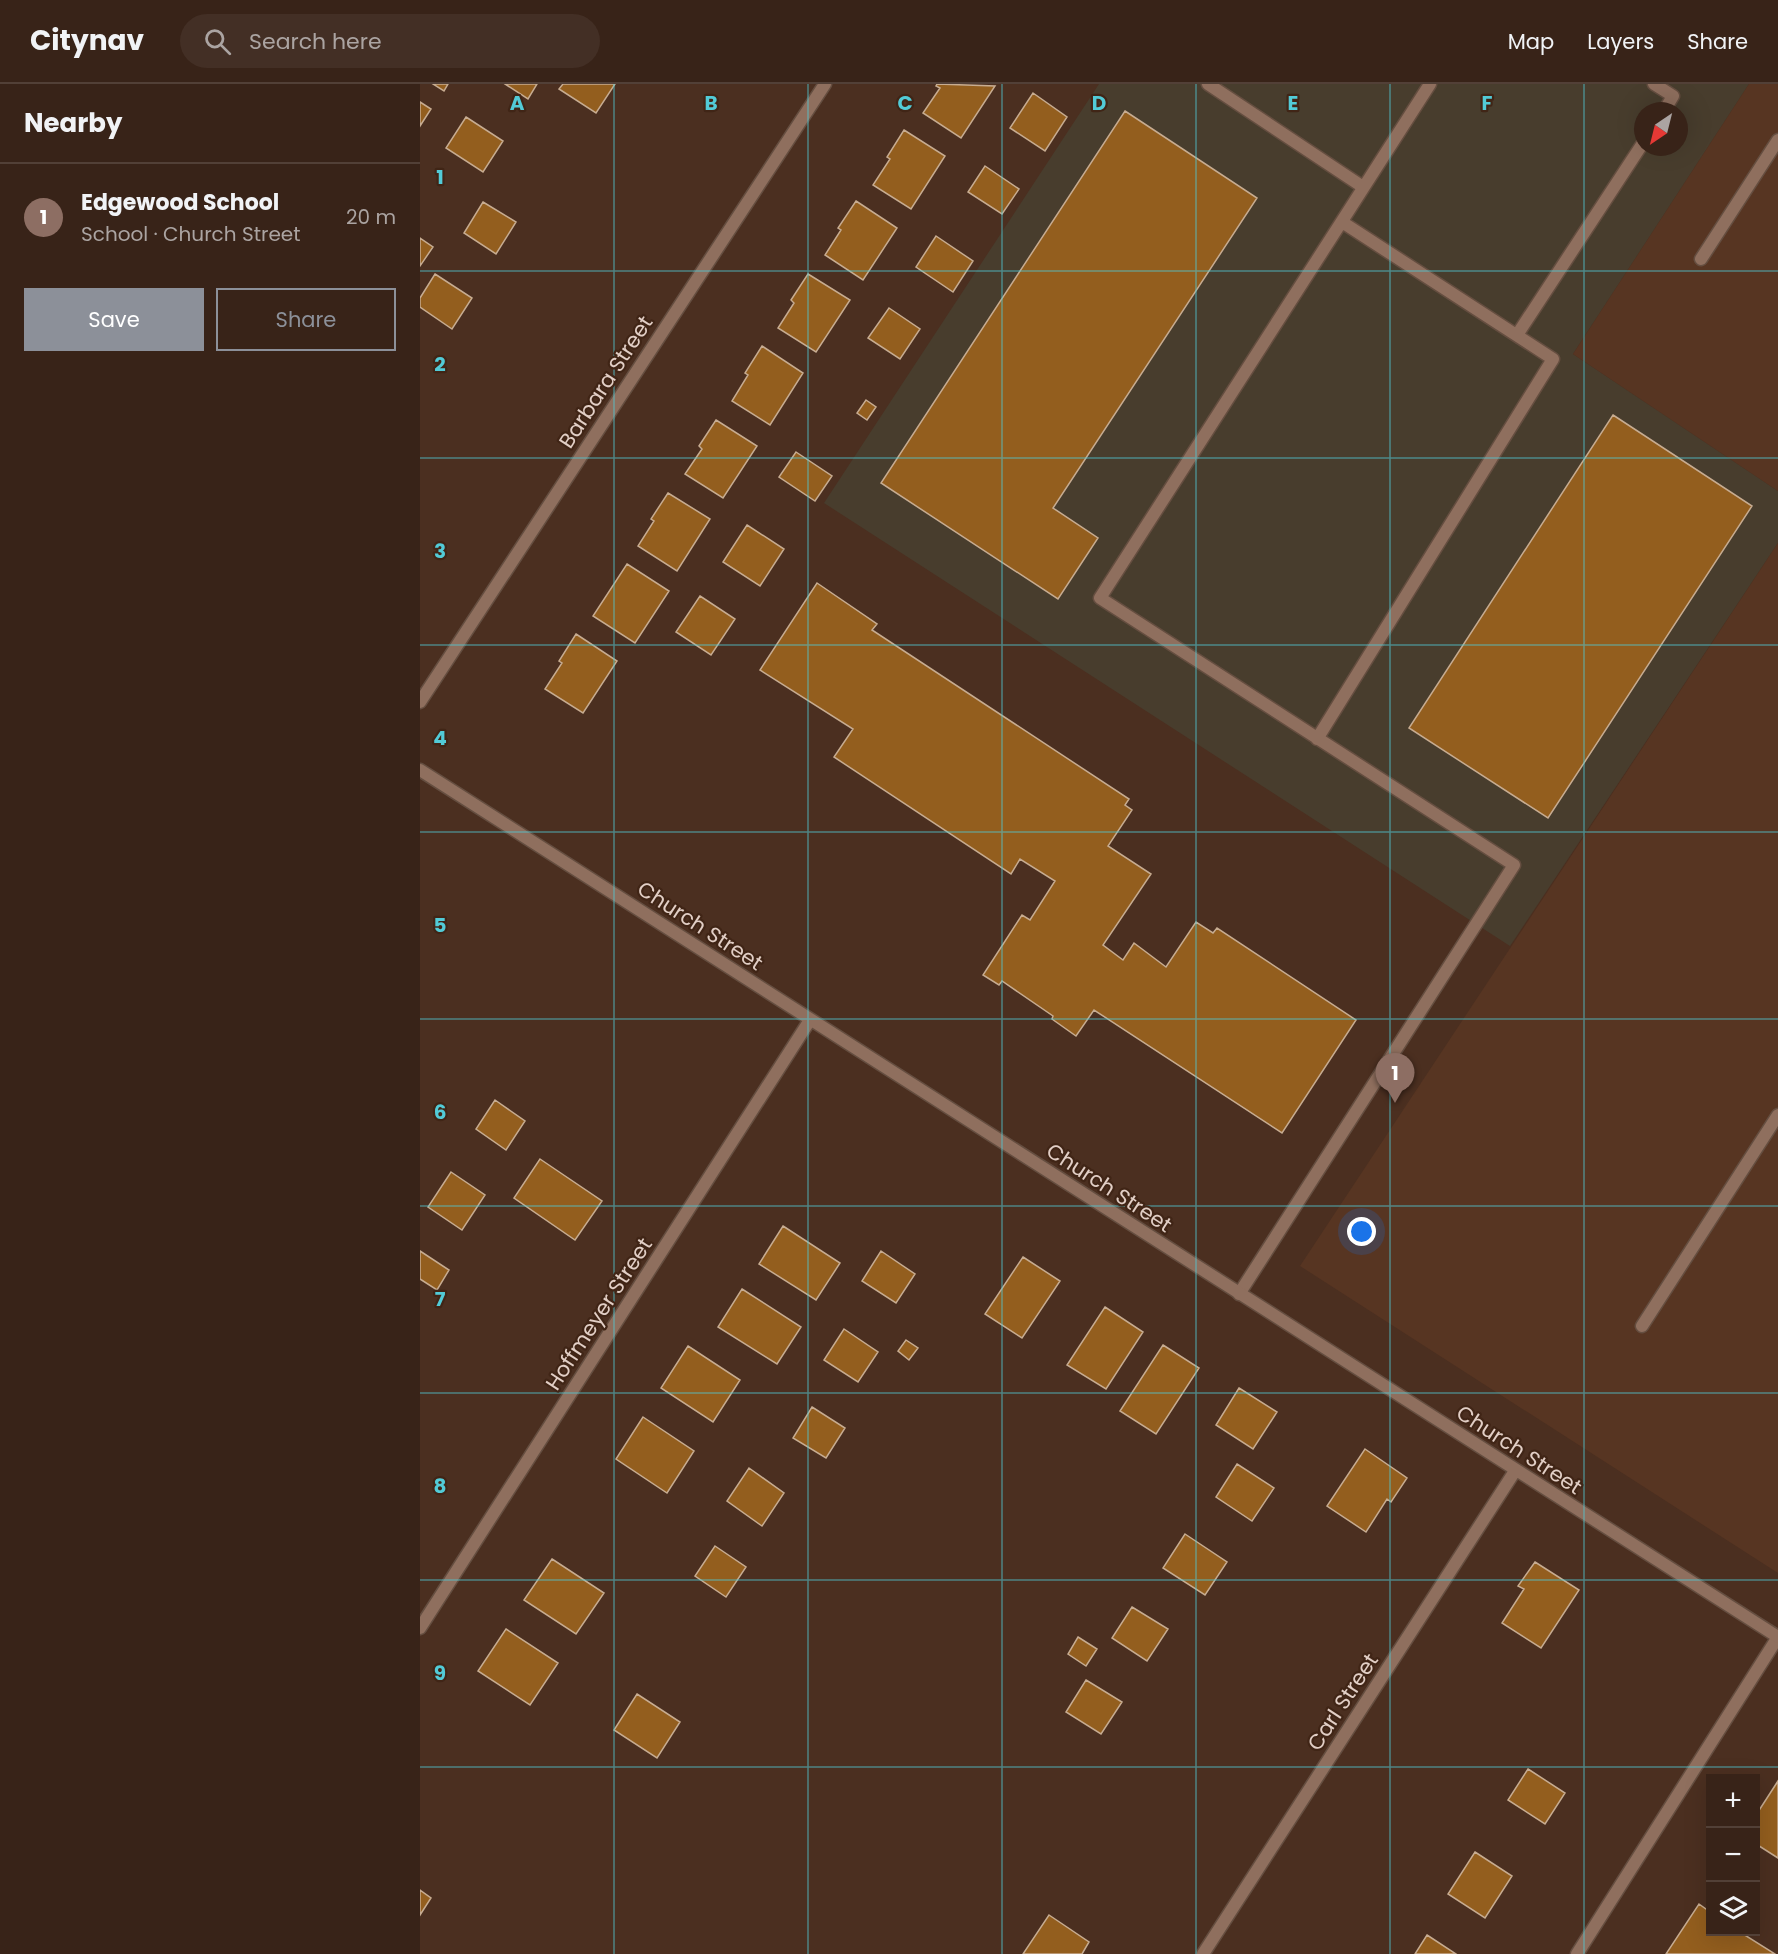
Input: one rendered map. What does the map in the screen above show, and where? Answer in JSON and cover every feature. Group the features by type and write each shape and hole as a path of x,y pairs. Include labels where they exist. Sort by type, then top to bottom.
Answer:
{"street":[{"name":"Barbara Street","path":"420,702 825,84"},
{"path":"1208,84 1363,187"},
{"path":"1239,1293 1514,865 1100,598 1430,84"},
{"path":"1654,84 1673,96 1669,102"},
{"path":"1701,259 1778,140"},
{"path":"1517,335 1634,156"},
{"path":"1317,739 1553,359 1342,222"},
{"name":"Church Street","path":"420,770 1778,1637"},
{"name":"Hoffmeyer Street","path":"420,1628 810,1020"},
{"path":"1642,1326 1778,1115"},
{"name":"Carl Street","path":"1203,1954 1515,1471"},
{"path":"1576,1954 1778,1637"}],"shaded area":[{"path":"1099,84 1749,84 1573,354 1778,491 1778,543 1510,946 824,503"},
{"path":"1749,84 1778,84 1778,491 1573,354"},
{"path":"1778,543 1778,1573 1300,1266"}],"building":[{"path":"433,84 448,84 444,91"},
{"path":"505,84 537,84 528,99"},
{"path":"563,84 615,84 596,113 559,89"},
{"path":"937,84 995,86 961,138 923,113 940,88 936,86"},
{"path":"1033,93 1067,117 1045,151 1010,128"},
{"path":"420,102 431,109 420,126"},
{"path":"1125,111 1257,198 1053,508 1098,538 1058,599 881,483"},
{"path":"466,117 503,141 483,172 446,148"},
{"path":"904,130 945,156 911,209 873,185 890,159 887,157"},
{"path":"985,166 1019,189 1002,214 968,192"},
{"path":"856,201 897,228 863,280 825,255 841,230 838,228"},
{"path":"483,202 516,222 496,254 464,233"},
{"path":"936,236 973,261 953,292 916,267"},
{"path":"420,238 433,247 420,266"},
{"path":"435,274 472,298 452,329 420,307 420,298"},
{"path":"808,274 850,300 816,352 778,328 794,303 791,300"},
{"path":"889,308 920,329 900,359 868,338"},
{"path":"762,346 803,373 770,425 732,401 748,375 745,373"},
{"path":"866,400 876,407 867,420 857,413"},
{"path":"1613,415 1752,506 1548,818 1409,728"},
{"path":"716,420 757,446 723,498 685,474 702,449 699,446"},
{"path":"796,452 832,476 815,501 779,477"},
{"path":"668,493 710,519 677,571 638,546 654,521 651,519"},
{"path":"747,525 784,549 760,586 723,562"},
{"path":"627,564 669,591 635,643 593,616"},
{"path":"817,583 877,624 872,630 1129,799 1125,805 1132,810 1108,846 1151,874 1103,945 1123,960 1134,943 1166,967 1196,922 1213,933 1217,928 1356,1020 1282,1133 1094,1010 1076,1036 1052,1019 1053,1016 1002,981 999,985 983,975 1022,915 1030,920 1055,881 1020,859 1011,874 834,757 853,729 760,670"},
{"path":"700,596 735,619 711,655 676,632"},
{"path":"576,634 617,661 583,713 545,689 562,663 559,661"},
{"path":"495,1100 525,1121 506,1150 476,1129"},
{"path":"540,1159 602,1201 575,1240 514,1198"},
{"path":"451,1172 485,1195 462,1230 428,1207"},
{"path":"783,1226 840,1263 816,1300 759,1264"},
{"path":"420,1251 449,1270 437,1290 420,1279"},
{"path":"881,1251 915,1274 896,1303 862,1281"},
{"path":"1023,1257 1060,1281 1022,1338 985,1314"},
{"path":"742,1289 801,1327 777,1364 718,1327"},
{"path":"1105,1307 1143,1332 1106,1389 1067,1365"},
{"path":"844,1329 878,1352 858,1382 824,1360"},
{"path":"906,1340 918,1348 909,1360 898,1351"},
{"path":"1163,1345 1199,1368 1156,1434 1120,1411"},
{"path":"688,1346 740,1380 713,1422 661,1388"},
{"path":"1239,1388 1277,1412 1253,1449 1216,1425"},
{"path":"812,1407 845,1428 826,1458 793,1438"},
{"path":"643,1417 694,1451 667,1493 616,1459"},
{"path":"1365,1449 1407,1478 1391,1502 1387,1499 1366,1532 1327,1506"},
{"path":"1237,1464 1274,1488 1252,1521 1216,1497"},
{"path":"749,1468 784,1493 762,1526 727,1501"},
{"path":"1185,1534 1227,1562 1205,1595 1163,1568"},
{"path":"715,1546 746,1567 726,1597 695,1576"},
{"path":"552,1559 604,1593 576,1634 524,1600"},
{"path":"1535,1562 1579,1590 1541,1648 1502,1623 1524,1589 1518,1586"},
{"path":"1132,1607 1168,1629 1147,1661 1112,1638"},
{"path":"506,1629 558,1663 530,1705 478,1671"},
{"path":"1078,1637 1097,1649 1086,1666 1068,1654"},
{"path":"1086,1680 1122,1702 1101,1734 1066,1712"},
{"path":"637,1694 680,1722 657,1758 614,1730"},
{"path":"1528,1769 1565,1793 1545,1824 1508,1800"},
{"path":"1778,1781 1778,1858 1760,1847 1760,1809"},
{"path":"1475,1852 1512,1876 1485,1918 1448,1894"},
{"path":"420,1890 431,1898 420,1915"},
{"path":"1699,1904 1706,1909 1706,1936 1746,1936 1775,1954 1666,1954"},
{"path":"1049,1915 1089,1942 1082,1954 1023,1954"},
{"path":"1427,1935 1456,1954 1415,1954"}],"place":[{"name":"Edgewood School","path":"1395,1103"}]}
